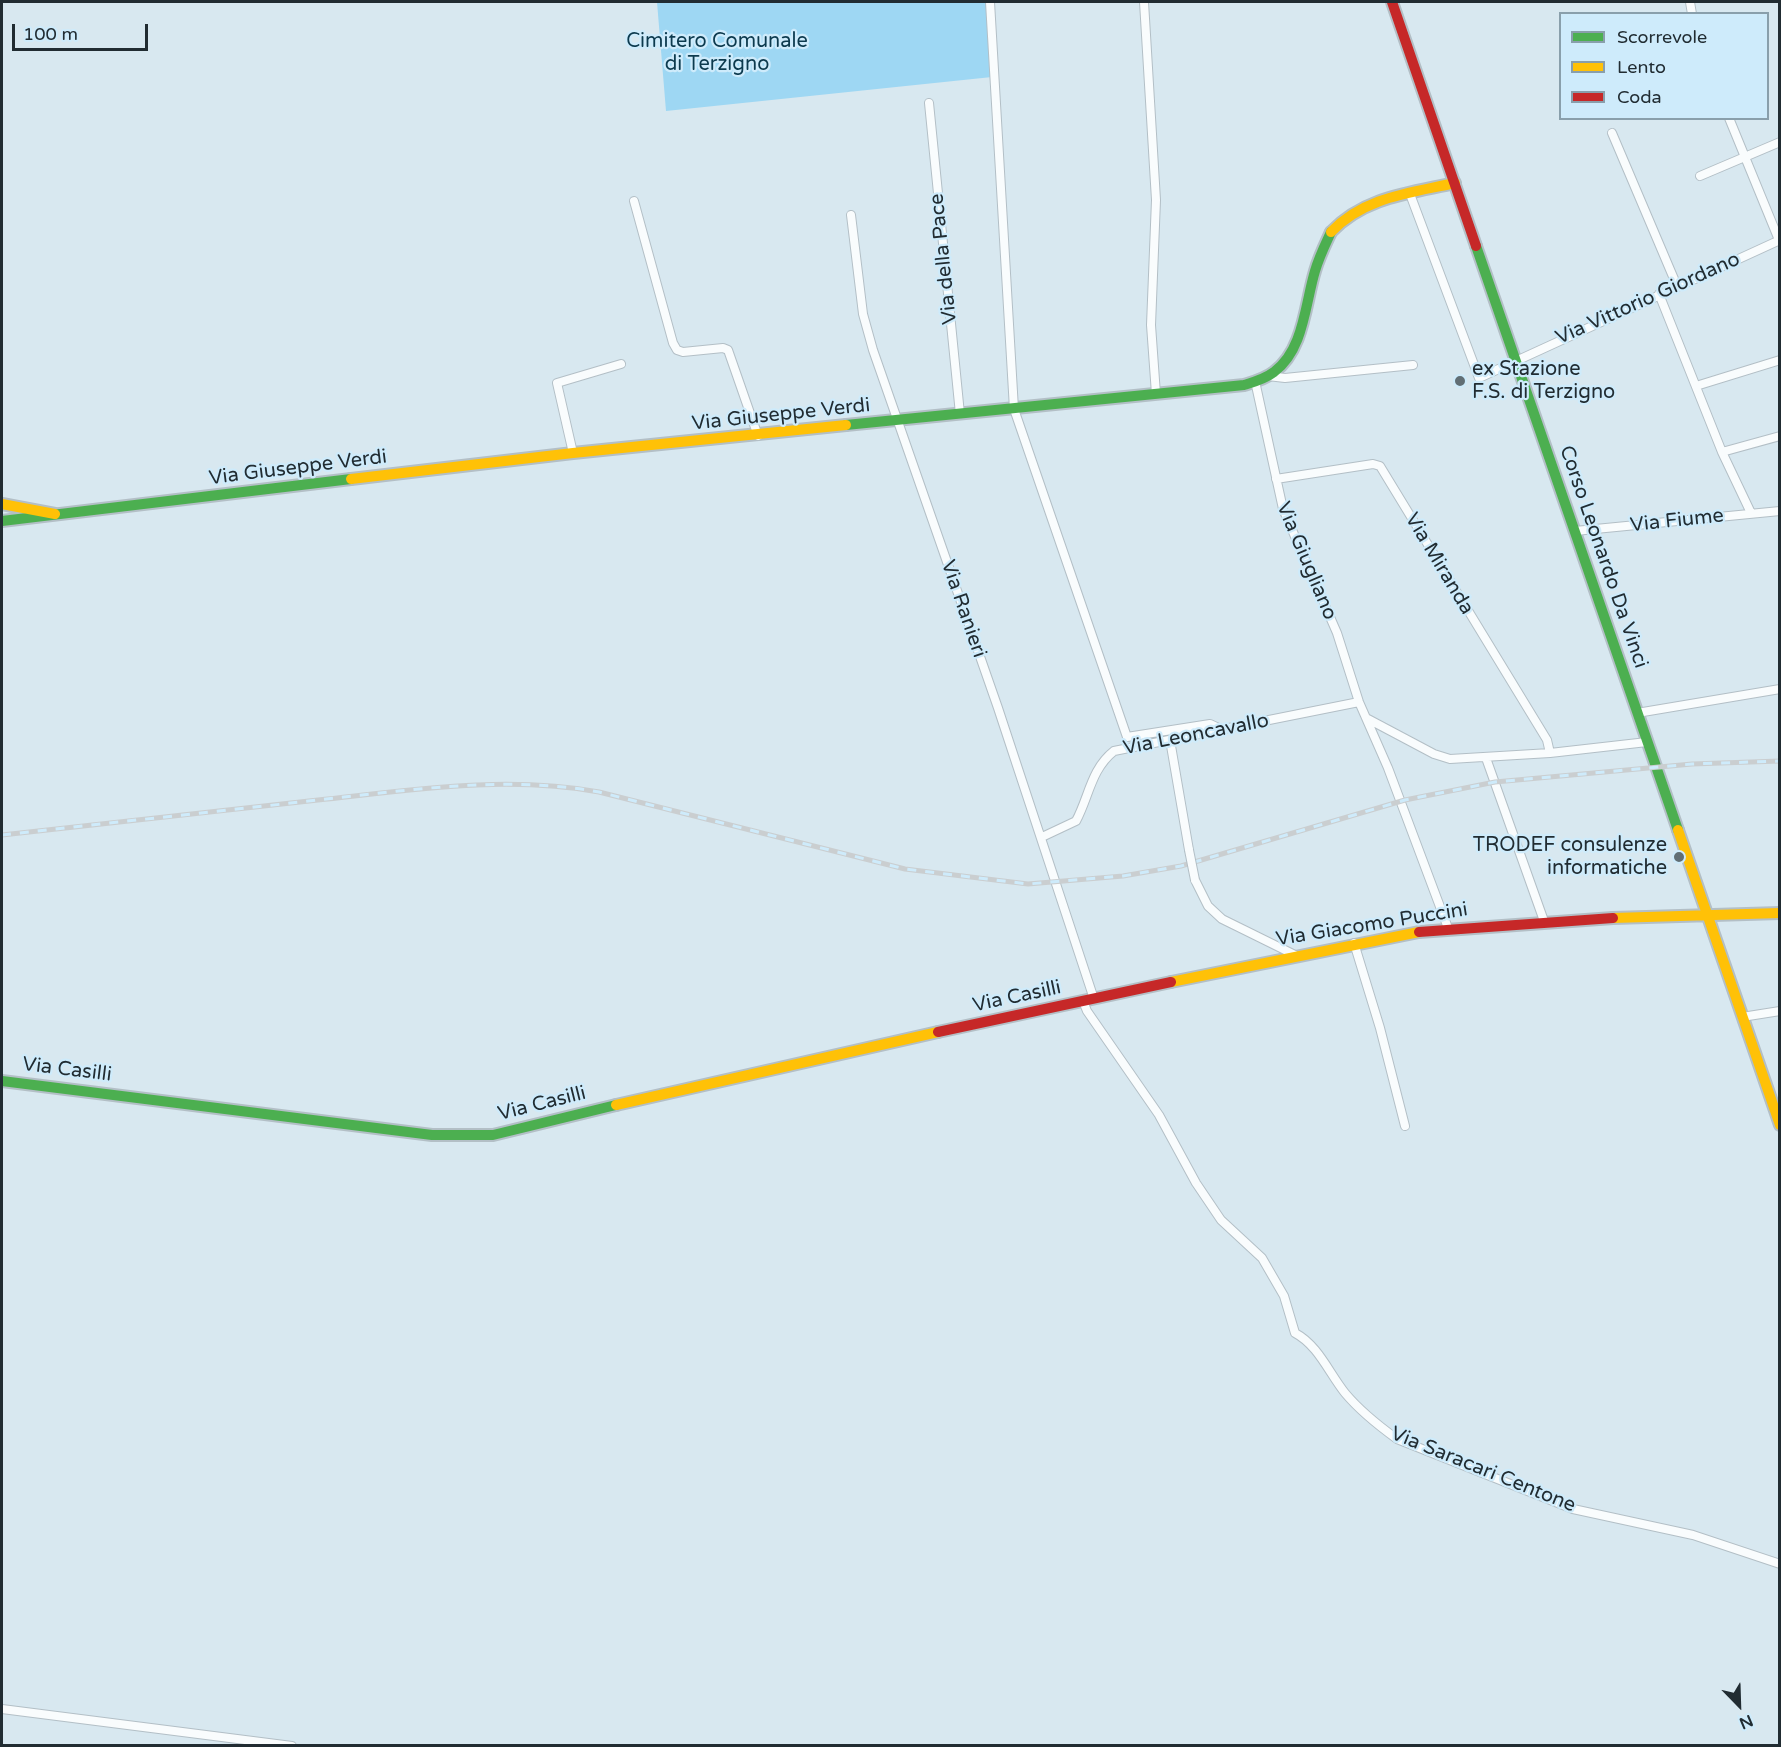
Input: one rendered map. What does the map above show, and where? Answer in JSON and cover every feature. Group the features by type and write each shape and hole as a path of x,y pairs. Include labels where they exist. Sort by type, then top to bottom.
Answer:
{"main road":[{"name":"Corso Leonardo Da Vinci","path":"1392,2 1779,1125"},
{"name":"Via Giuseppe Verdi","path":"2,521 573,453 1244,385 1276,371 1293,350 1323,246 1334,230 1357,210 1455,183"},
{"path":"2,504 55,514"},
{"name":"Via Giacomo Puccini","path":"1083,1001 1354,943 1448,928 1639,916 1707,917 1779,913"},
{"name":"Via Casilli","path":"2,1081 432,1135 476,1136 501,1133 731,1077 1083,1001"}],"street":[{"path":"990,2 1014,408 1127,737 1210,724 1224,730"},
{"path":"1144,2 1156,200 1151,326 1156,394"},
{"name":"Via della Pace","path":"928,104 960,414"},
{"path":"1731,120 1779,240"},
{"path":"1612,133 1677,286"},
{"path":"1700,176 1779,142"},
{"name":"Via Vittorio Giordano","path":"1410,194 1479,378 1779,240"},
{"path":"634,201 673,343 677,350 683,352 723,348 728,351 758,436"},
{"name":"Via Ranieri","path":"851,215 867,330 1042,837 1094,999"},
{"path":"1659,294 1722,452 1751,513"},
{"path":"1696,386 1779,360"},
{"path":"573,453 557,383 621,364"},
{"path":"1267,376 1285,378 1413,365"},
{"name":"Via Giugliano","path":"1255,381 1282,509 1337,633 1359,702 1368,719 1448,928"},
{"path":"1722,452 1779,436"},
{"name":"Via Miranda","path":"1276,479 1373,464 1380,466 1547,740 1550,753"},
{"name":"Via Fiume","path":"1575,531 1779,511"},
{"path":"1637,713 1779,689"},
{"name":"Via Leoncavallo","path":"1042,837 1076,821 1096,770 1114,751 1359,702"},
{"path":"1368,719 1441,757 1462,760 1647,742"},
{"path":"1170,740 1195,880 1208,906 1222,919 1281,950 1297,955"},
{"path":"1486,758 1544,921"},
{"path":"1354,943 1380,1028 1405,1126"},
{"name":"Via Saracari Centone","path":"1083,1001 1087,1011 1159,1115 1196,1183 1221,1220 1262,1258 1284,1296 1296,1333 1307,1340 1346,1394 1384,1430 1398,1439 1573,1509 1693,1534 1779,1564"},
{"path":"1742,1017 1779,1011"},
{"path":"2,1709 292,1746"}],"green space":[{"name":"Cimitero Comunale di Terzigno","path":"657,2 988,2 992,77 666,111"}],"railway":[{"path":"2,835 423,789 494,784 529,785 599,792 905,869 1028,884 1123,876 1181,866 1405,800 1495,782 1692,764 1780,761"}],"traffic: fast":[{"path":"846,425 1244,385 1267,377 1284,363 1298,339 1317,266 1331,232"},
{"path":"1476,246 1678,830"},
{"path":"2,521 351,479"},
{"path":"2,1081 432,1135 493,1135 616,1105"}],"traffic: slow":[{"path":"1331,232 1358,211 1388,198 1455,183"},
{"path":"351,479 846,425"},
{"path":"2,504 55,514"},
{"path":"1678,830 1780,1125"},
{"path":"1613,918 1780,913"},
{"path":"1171,982 1419,932"},
{"path":"616,1105 938,1032"}],"traffic: jam":[{"path":"1392,2 1476,246"},
{"path":"1419,932 1613,918"},
{"path":"938,1032 1171,982"}],"place":[{"name":"ex Stazione F.S. di Terzigno","path":"1460,381"},
{"name":"TRODEF consulenze informatiche","path":"1679,857"}]}
